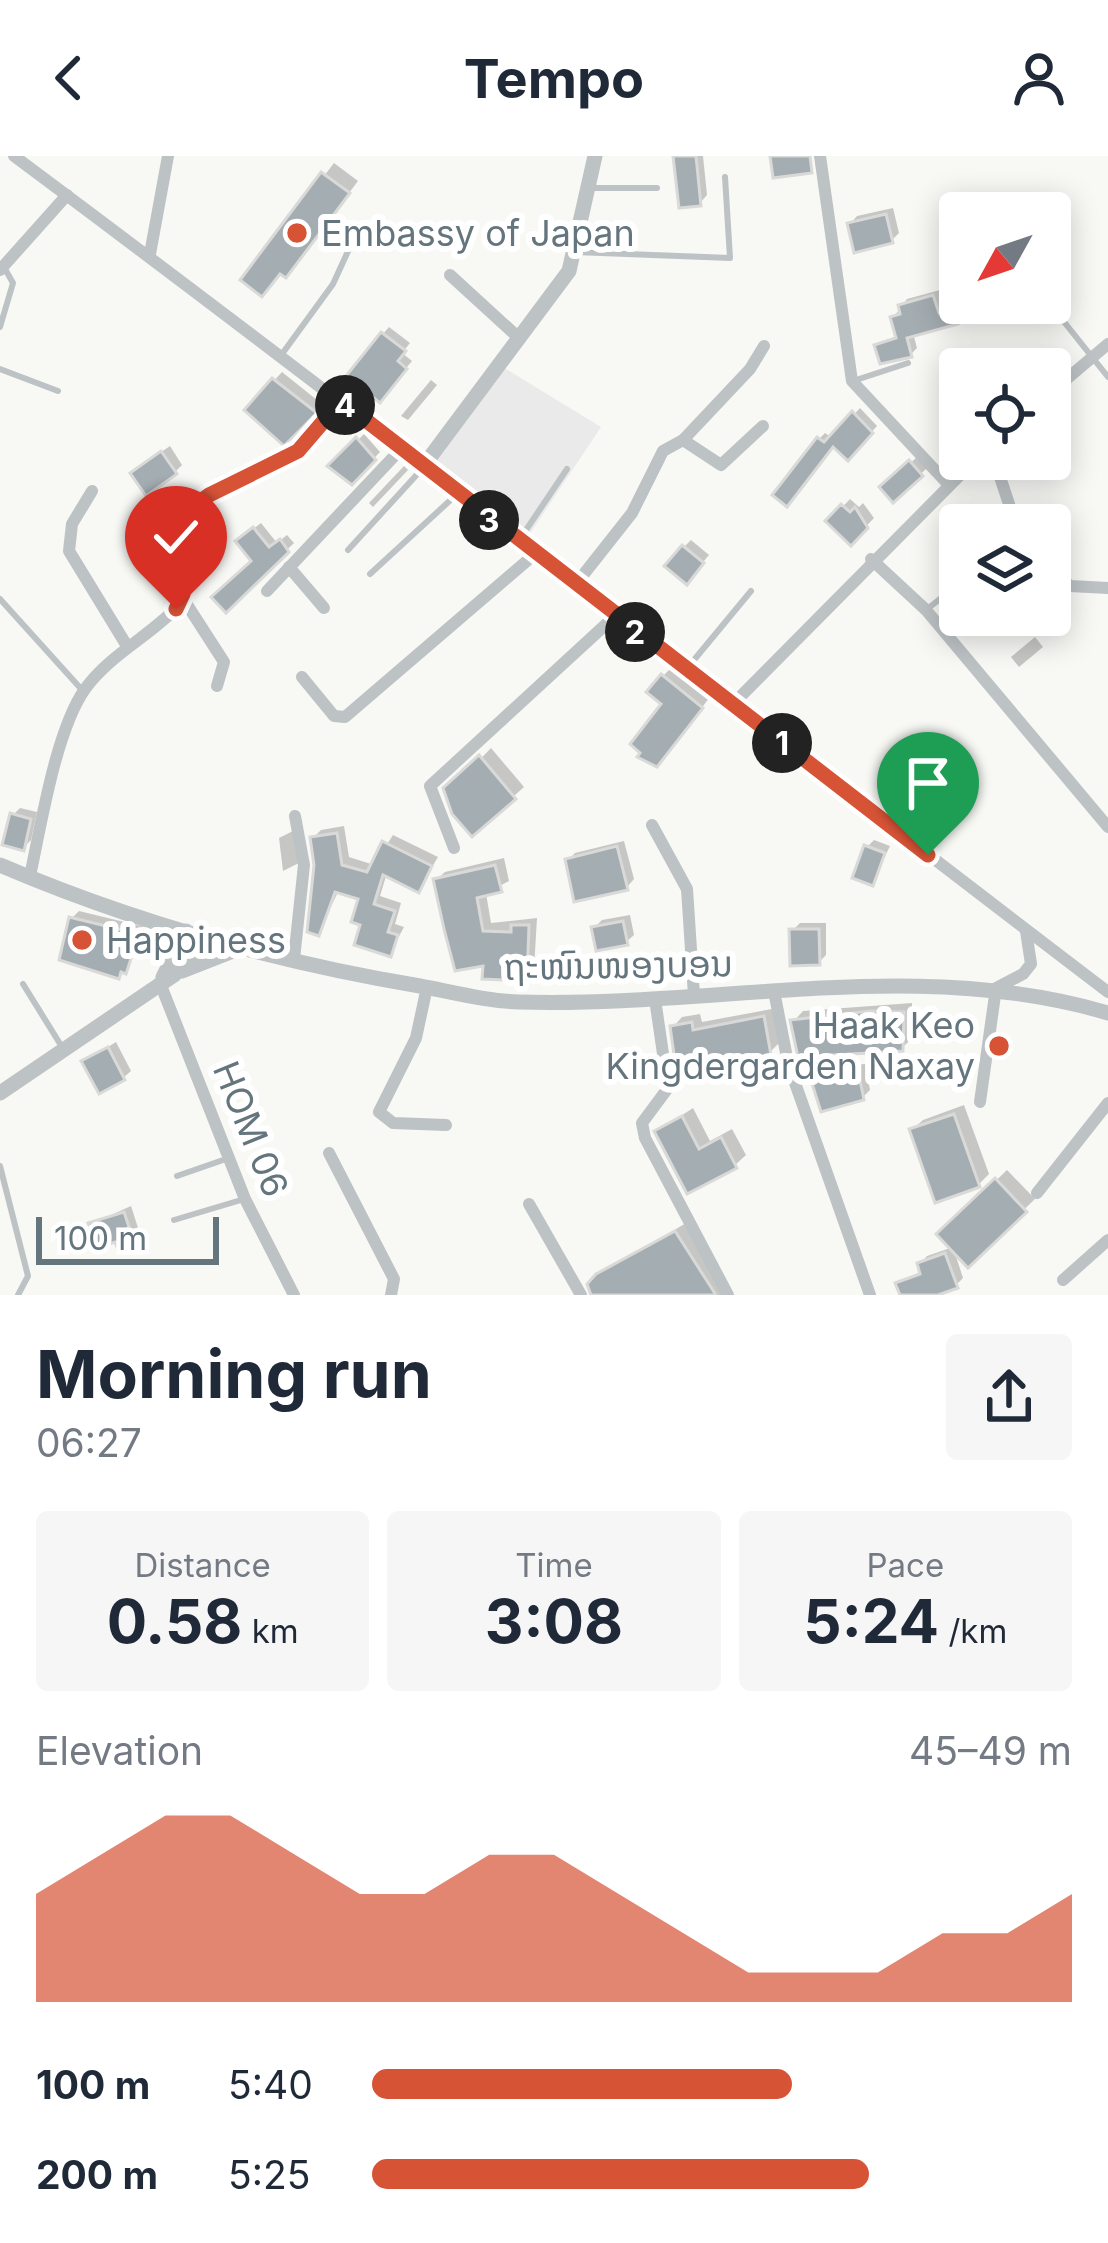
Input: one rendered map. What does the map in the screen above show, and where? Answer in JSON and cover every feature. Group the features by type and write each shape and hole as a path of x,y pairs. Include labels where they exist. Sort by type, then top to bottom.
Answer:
{"street":[{"path":"14,156 282,354 422,469 1108,992"},
{"path":"150,254 168,156"},
{"path":"422,469 562,283 575,252 595,156"},
{"path":"820,156 852,382 947,483"},
{"path":"3,269 67,195"},
{"path":"450,275 519,338"},
{"path":"1071,375 1108,344"},
{"path":"575,584 632,513 663,451 682,440 750,369 764,346"},
{"path":"217,686 224,662 182,602 183,594 149,545 151,537 209,495 298,451 341,401"},
{"path":"682,440 721,465 763,426"},
{"path":"267,591 400,450"},
{"path":"732,706 951,480"},
{"path":"92,491 72,524 69,550 127,646"},
{"path":"302,677 334,716 345,717 535,554"},
{"path":"871,559 926,610 1106,821"},
{"path":"290,567 324,608"},
{"path":"1071,586 1108,588"},
{"path":"30,876 52,774 83,691 127,646 182,602"},
{"path":"454,848 430,786 615,616"},
{"path":"294,959 304,865 295,816"},
{"path":"652,825 687,890 694,995"},
{"name":"ຖະໜົນໜອງບອນ","path":"2,869 243,948 514,1002 996,988 1108,1013"},
{"path":"980,1102 996,988 1023,974 1030,964 1026,930"},
{"path":"167,979 186,931"},
{"path":"167,979 206,938"},
{"path":"0,1093 167,979 243,948"},
{"name":"HOM 06","path":"167,979 245,1198 294,1295"},
{"path":"427,988 416,1038 379,1112 394,1123 446,1125"},
{"path":"774,991 788,1063 870,1295"},
{"path":"655,999 668,1088 642,1123 645,1138 728,1295"},
{"path":"1036,1192 1107,1106"},
{"path":"329,1153 394,1280 391,1295"},
{"path":"529,1204 581,1295"},
{"path":"1063,1280 1108,1240"}],"lane":[{"path":"575,252 730,258 725,177"},
{"path":"589,188 657,188"},
{"path":"282,354 333,284 355,236"},
{"path":"0,327 13,283 3,269"},
{"path":"1064,324 1108,377"},
{"path":"852,382 908,363"},
{"path":"0,369 58,391"},
{"path":"348,550 422,469"},
{"path":"518,542 567,469"},
{"path":"370,574 456,495"},
{"path":"686,670 751,591"},
{"path":"0,599 83,691"},
{"path":"926,610 939,600"},
{"path":"23,984 63,1049"},
{"path":"177,1176 229,1158"},
{"path":"0,1166 28,1276 18,1295"},
{"path":"174,1220 245,1198"}],"shaded area":[{"path":"501,366 601,427 525,541 427,469"}],"building":[{"path":"673,156 696,156 701,206 679,208"},
{"path":"770,156 810,156 812,173 773,178"},
{"name":"Embassy of Japan","path":"321,172 350,193 286,278 280,274 262,297 240,280"},
{"path":"886,214 893,243 854,253 847,223"},
{"path":"933,295 939,324 958,324 907,338 912,357 880,364 874,345 896,338 890,317 900,314 898,305"},
{"path":"381,332 406,351 398,361 407,369 380,403 346,376"},
{"path":"272,378 317,413 284,446 244,410"},
{"path":"852,411 873,433 848,461 833,447 787,507 772,495 817,437 824,442"},
{"path":"356,437 376,460 352,485 327,466"},
{"path":"161,451 177,474 146,496 130,473"},
{"path":"909,460 923,476 893,503 879,487"},
{"path":"841,504 850,512 855,507 868,528 851,546 825,521"},
{"path":"253,527 269,547 280,539 289,552 226,613 211,597 251,561 235,541"},
{"path":"682,545 704,563 687,585 664,566"},
{"path":"661,674 703,708 657,767 637,757 640,753 630,744 661,704 646,692"},
{"path":"479,755 516,799 472,837 452,814 443,788"},
{"path":"933,768 944,777 911,820 900,812"},
{"path":"10,813 31,819 24,851 2,845"},
{"path":"337,833 342,865 367,872 382,841 432,866 419,893 383,875 374,904 395,911 388,932 398,935 391,957 354,945 360,925 351,922 358,899 335,892 319,936 307,932 314,865 310,837"},
{"path":"864,845 885,853 873,886 852,878"},
{"path":"617,846 628,890 574,902 565,859"},
{"path":"495,865 502,892 477,898 483,931 511,932 511,925 529,925 527,981 482,979 483,966 455,971 433,879"},
{"path":"69,917 139,934 126,974 121,972 119,979 59,960"},
{"path":"623,921 628,945 596,951 591,927"},
{"path":"789,929 819,929 820,965 790,966"},
{"path":"904,1012 903,1051 798,1057 790,1020"},
{"path":"764,1016 771,1055 676,1069 670,1026 692,1022 693,1030"},
{"path":"108,1047 125,1080 99,1094 81,1061"},
{"path":"858,1070 864,1100 821,1112 809,1074"},
{"path":"954,1114 980,1187 935,1203 909,1129"},
{"path":"682,1116 699,1149 721,1137 737,1168 687,1194 654,1131"},
{"path":"995,1178 1027,1212 968,1268 936,1234"},
{"path":"124,1212 135,1245 118,1250 115,1242 96,1248 88,1223"},
{"path":"675,1231 716,1295 591,1295 587,1284 596,1274"},
{"path":"945,1253 958,1288 938,1295 900,1295 895,1283 920,1274 917,1263"}],"place":[{"name":"Embassy of Japan","path":"297,233"},
{"name":"Happiness","path":"82,940"},
{"name":"Haak Keo Kingdergarden Naxay","path":"999,1046"}],"route":[{"path":"176,609 183,594 149,545 151,537 209,495 298,451 341,401 422,469 928,855"}]}
